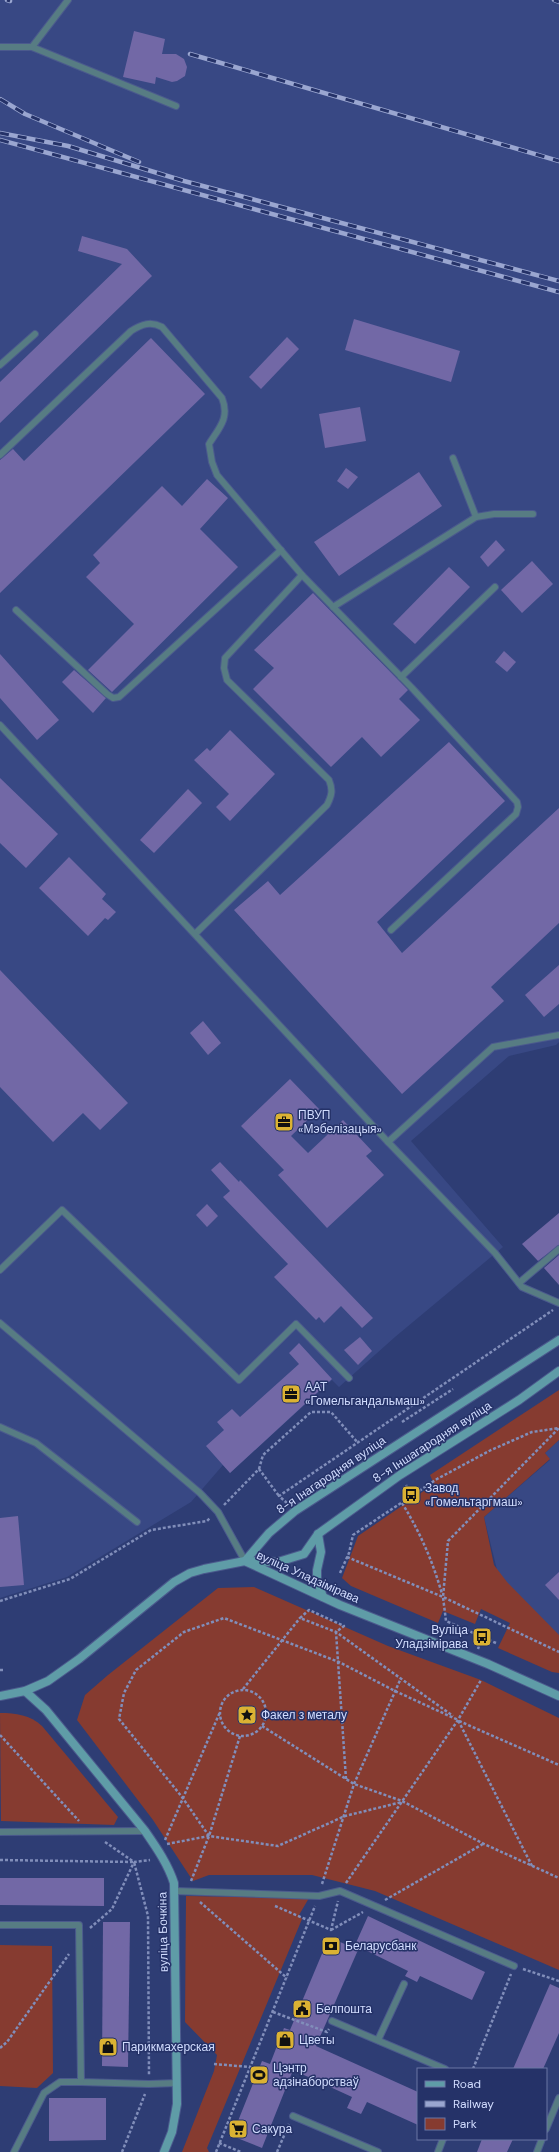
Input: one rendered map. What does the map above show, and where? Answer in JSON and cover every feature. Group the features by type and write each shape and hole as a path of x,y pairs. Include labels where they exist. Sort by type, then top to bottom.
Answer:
{"main road":[{"name":"8-я Іншагародняя вуліца","path":"470,1399 559,1340"},
{"name":"8-я Іншагародняя вуліца","path":"318,1534 400,1475 519,1400 559,1371"},
{"name":"8-я Інагародняя вуліца","path":"245,1561 269,1533 295,1511 470,1399"},
{"path":"245,1561 278,1562 304,1554 318,1534"},
{"path":"318,1534 321,1552 317,1570 317,1579 323,1597"},
{"name":"вуліца Уладзімірава","path":"0,1696 25,1691 48,1682 79,1659 174,1582 190,1573 245,1561 323,1597 488,1664 559,1696"},
{"name":"вуліца Бочкіна","path":"25,1691 46,1710 145,1831 171,1873 175,1891 176,2114 164,2152"}],"lane":[{"path":"32,47 68,0"},
{"path":"0,47 32,47 176,106"},
{"path":"0,454 131,331 141,324 154,323 162,327 222,398 227,409 224,420 209,444 212,462 217,475 302,575 401,677 517,802 518,807 516,814 391,930"},
{"path":"0,365 35,334"},
{"path":"454,458 476,517"},
{"path":"333,607 476,517 494,514 533,514"},
{"path":"16,610 107,694 113,698 119,697 281,550"},
{"path":"195,934 327,805 332,796 332,788 329,780 226,680 224,668 225,658 302,575"},
{"path":"401,677 495,587"},
{"path":"0,726 388,1142 495,1253 522,1287 559,1304"},
{"path":"388,1142 493,1047 559,1035"},
{"path":"0,1270 62,1210 240,1380 296,1324 349,1378"},
{"path":"519,1283 559,1249"},
{"path":"0,1323 200,1493 218,1512 245,1561"},
{"path":"0,1427 36,1443 137,1522"},
{"path":"0,1832 145,1831"},
{"path":"175,1891 187,1890 319,1896 340,1891 514,1966"},
{"path":"0,1925 79,1925 81,2082"},
{"path":"378,2040 404,1984"},
{"path":"332,2021 443,2068"},
{"path":"14,2152 44,2093 60,2082 149,2084 176,2083"},
{"path":"547,2127 559,2098"},
{"path":"293,2116 378,2152"},
{"path":"438,2152 443,2140"},
{"path":"537,2152 542,2140"}],"path":[{"path":"279,1496 559,1304"},
{"path":"402,1422 453,1390"},
{"path":"0,1601 70,1579 151,1530 207,1521 218,1512 258,1469 263,1455 311,1412 331,1412 358,1443"},
{"path":"340,1573 347,1557 353,1535 437,1479 491,1450 532,1432 559,1428"},
{"path":"443,1597 448,1541 559,1428"},
{"path":"258,1469 279,1496 291,1508"},
{"path":"402,1503 413,1521 432,1560 443,1597 446,1621 496,1643"},
{"path":"347,1557 443,1597 559,1652"},
{"path":"243,1690 282,1639 309,1610 344,1626 336,1632"},
{"path":"209,1836 182,1797 119,1719 124,1693 136,1670 184,1632 224,1618 339,1662 395,1691 559,1764"},
{"path":"300,1618 336,1632 458,1720 532,1866"},
{"path":"336,1632 346,1779"},
{"path":"216,2152 311,1920 354,1784 401,1678"},
{"path":"331,1930 340,1891 458,1720 481,1680"},
{"path":"220,1712 221,1719 228,1730 240,1736 254,1734 262,1726 266,1718 265,1704 256,1693 243,1690 236,1691 225,1699 163,1844 209,1836 278,1846 345,1816 402,1802"},
{"path":"262,1726 354,1784 402,1802 484,1844 559,1878"},
{"path":"0,1735 89,1832 134,1862 148,1916 149,2084 122,2152"},
{"path":"240,1736 209,1836 187,1890 287,1978"},
{"path":"331,1930 484,1844"},
{"path":"0,1860 134,1862 150,1860"},
{"path":"311,1920 331,1930"},
{"path":"473,2068 514,1966 559,1981"},
{"path":"273,2012 328,2032 332,2021"},
{"path":"214,2064 250,2067"},
{"path":"277,2152 293,2116"},
{"path":"219,2143 241,2152"}],"shaded area":[{"path":"0,0 559,0 559,1042 556,1045 509,1056 411,1141 503,1247 395,1337 339,1387 332,1380 230,1473 223,1465 191,1502 67,1577 0,1598"},
{"path":"559,1440 559,1640 502,1590 484,1517 550,1460 545,1453"}],"green space":[{"path":"559,1390 559,1440 545,1453 550,1459 484,1517 494,1565 507,1582 559,1635 559,1673 552,1672 498,1648 510,1623 481,1609 475,1624 443,1611 438,1623 351,1586 342,1578 358,1536 434,1484 430,1475"},
{"path":"254,1587 388,1646 481,1680 559,1718 559,1970 375,1891 312,1875 209,1875 193,1881 153,1820 77,1720 85,1695 218,1588"},
{"path":"0,1713 22,1715 33,1719 42,1726 118,1817 114,1825 1,1821"},
{"path":"186,1896 309,1898 299,1915 302,1919 207,2148 209,2152 182,2152 214,2071 217,2055 185,2022"},
{"path":"0,1945 52,1946 53,2073 37,2088 0,2086"}],"building":[{"path":"134,31 165,39 162,54 176,54 184,59 187,67 185,76 172,82 156,77 155,84 123,77"},
{"path":"82,236 127,249 152,276 0,423 0,382 122,264 78,251"},
{"path":"354,319 460,351 451,382 345,350"},
{"path":"287,337 299,349 261,389 249,377"},
{"path":"151,338 205,394 0,593 0,460 13,449 24,461"},
{"path":"360,407 366,441 325,448 319,414"},
{"path":"346,468 358,477 348,489 337,481"},
{"path":"419,472 442,506 339,576 314,542"},
{"path":"207,479 228,498 200,529 238,567 112,692 88,670 134,624 86,577 100,563 93,555 162,486 182,506"},
{"path":"496,540 505,550 488,567 480,557"},
{"path":"532,561 553,584 522,613 501,590"},
{"path":"449,567 470,587 415,644 393,624"},
{"path":"313,593 408,690 399,699 420,720 381,757 362,737 331,767 253,689 274,668 254,650"},
{"path":"504,651 516,662 507,672 495,662"},
{"path":"0,654 59,720 37,740 0,698"},
{"path":"74,670 106,698 93,713 62,682"},
{"path":"230,730 275,774 230,821 216,807 229,794 194,760 207,748 210,751"},
{"path":"449,742 505,801 377,922 402,953 559,808 559,923 491,987 504,1001 402,1094 234,910 268,881 280,895"},
{"path":"0,778 58,834 26,868 0,843"},
{"path":"188,789 202,803 154,853 140,840"},
{"path":"69,857 106,894 102,899 116,912 108,920 105,918 88,936 39,888"},
{"path":"559,965 559,1004 544,1017 525,995"},
{"path":"0,970 128,1103 100,1130 83,1113 53,1142 0,1087"},
{"path":"203,1021 221,1043 208,1055 190,1033"},
{"path":"290,1079 319,1109 291,1136 308,1153 343,1120 372,1151 366,1156 384,1175 327,1228 278,1175 284,1170 241,1126"},
{"path":"220,1162 239,1182 240,1180 373,1318 362,1328 341,1306 324,1323 319,1317 316,1320 274,1277 288,1264 223,1197 230,1191 211,1170"},
{"path":"207,1204 218,1216 207,1227 196,1215"},
{"path":"559,1213 559,1245 538,1261 522,1244"},
{"path":"559,1255 559,1285 544,1268"},
{"path":"360,1337 372,1351 358,1365 344,1350"},
{"name":"ААТ «Гомельгандальмаш»","path":"299,1343 332,1379 230,1473 206,1446 224,1430 217,1422 232,1409 240,1417 299,1364 289,1353"},
{"path":"18,1516 24,1585 0,1587 0,1518"},
{"path":"559,1572 559,1600 545,1585"},
{"path":"0,1878 104,1878 104,1906 0,1905"},
{"path":"368,1916 485,1972 472,2000 420,1976 417,1982 405,1976 408,1971 355,1945"},
{"path":"103,1922 130,1922 128,2067 102,2066"},
{"path":"329,1937 358,1950 316,2046 417,2092 417,2125 367,2102 361,2114 347,2108 352,2097 293,2070 262,2148 232,2136 262,2061 270,2064 284,2028 290,2030"},
{"path":"550,1984 559,1988 559,2033 543,2068 513,2068"},
{"path":"49,2098 106,2098 106,2140 49,2141"},
{"path":"482,2140 513,2140 507,2152 477,2152"}],"railway":[{"path":"554,0 559,2"},
{"path":"190,54 559,161"},
{"path":"0,99 25,114 139,162"},
{"path":"0,133 68,146 184,181 559,281"},
{"path":"0,140 559,292"}],"place":[{"name":"ПВУП «Мэбелізацыя»","path":"284,1122"},
{"name":"ААТ «Гомельгандальмаш»","path":"291,1394"},
{"name":"Завод «Гомельтаргмаш»","path":"411,1495"},
{"name":"Вуліца Уладзімірава","path":"482,1637"},
{"name":"Факел з металу","path":"247,1715"},
{"name":"Беларусбанк","path":"331,1946"},
{"name":"Белпошта","path":"302,2009"},
{"name":"Цветы","path":"285,2040"},
{"name":"Парикмахерская","path":"108,2047"},
{"name":"Цэнтр адзінаборстваў","path":"259,2075"},
{"name":"Сакура","path":"238,2129"}]}
